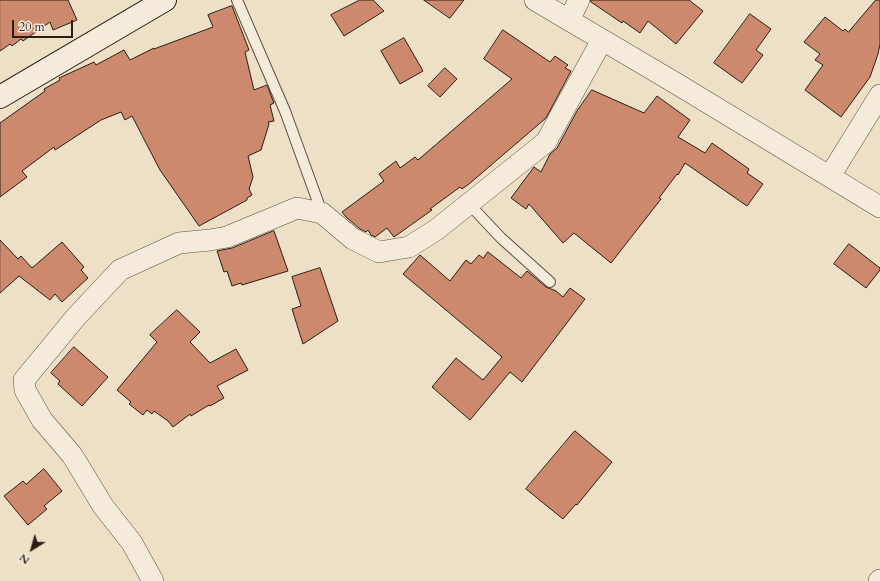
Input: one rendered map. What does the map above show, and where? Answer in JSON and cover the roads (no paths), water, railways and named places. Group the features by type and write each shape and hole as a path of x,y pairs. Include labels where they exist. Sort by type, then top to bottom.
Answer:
{"street":[{"path":"0,97 165,0"},
{"path":"536,0 880,207"},
{"path":"569,20 579,0"},
{"path":"153,581 132,543 103,506 72,455 42,420 25,390 24,380 76,317 120,270 179,243 227,237 297,208 322,213 353,239 380,252 409,248 436,230 546,142 602,40"},
{"path":"830,176 880,95"}],"lane":[{"path":"238,0 285,111 322,213"},
{"path":"469,204 501,238 550,282"}]}
